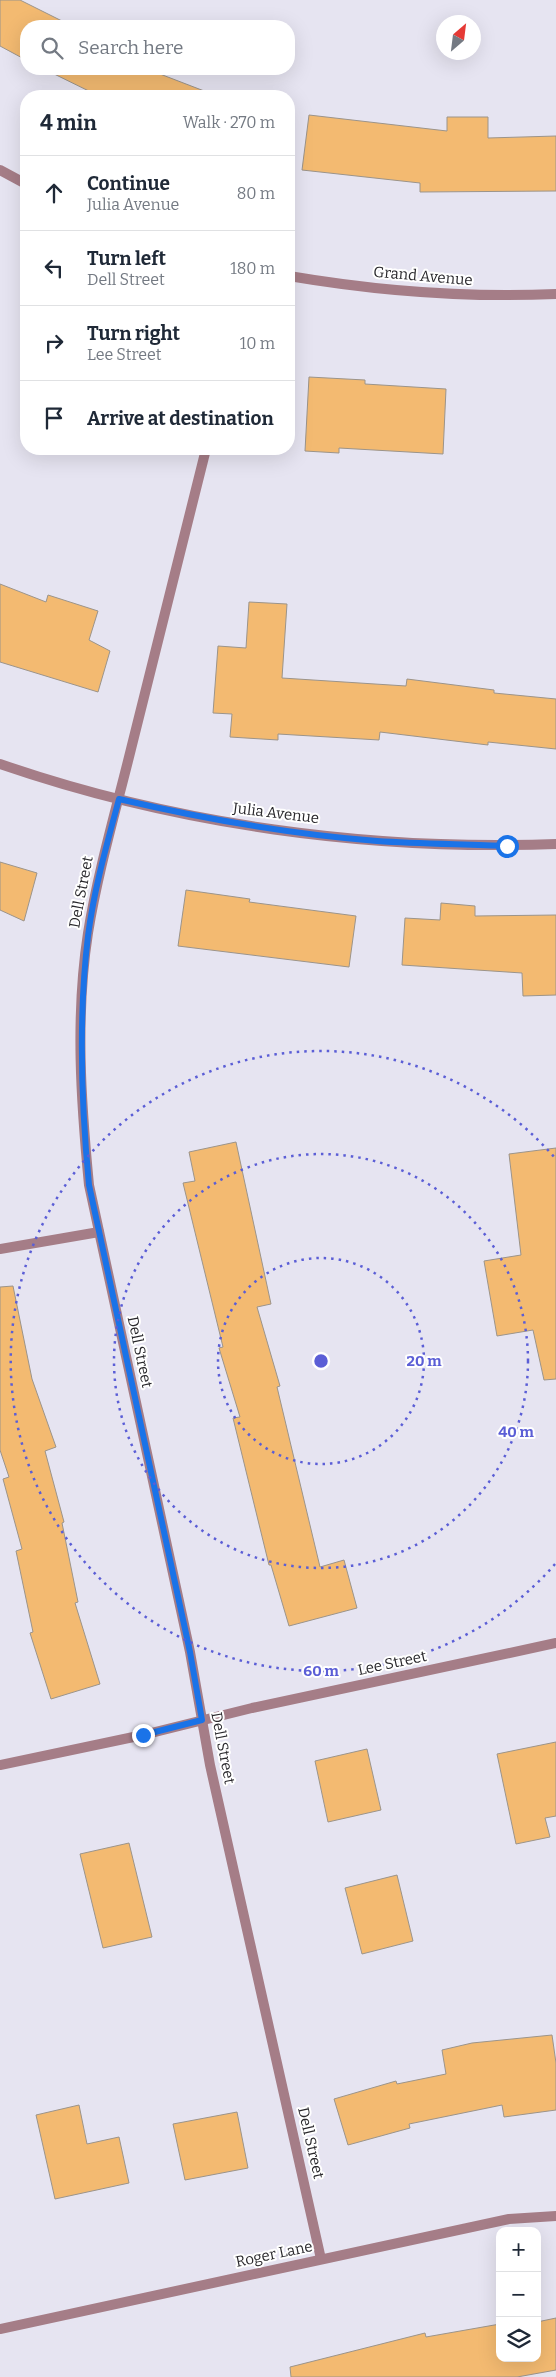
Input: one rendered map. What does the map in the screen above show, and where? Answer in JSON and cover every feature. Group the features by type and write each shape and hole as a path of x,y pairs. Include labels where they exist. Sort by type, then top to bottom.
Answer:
{"street":[{"path":"0,170 20,181"},
{"name":"Grand Avenue","path":"295,277 424,293 497,296 556,294"},
{"name":"Dell Street","path":"205,455 102,861 88,934 81,1005 80,1052 83,1123 89,1185 210,1765 321,2259"},
{"name":"Julia Avenue","path":"0,764 60,784 119,799 249,826 378,841 507,846 556,844"},
{"path":"0,1249 99,1232"},
{"name":"Lee Street","path":"0,1765 556,1643"},
{"name":"Roger Lane","path":"0,2329 509,2220 556,2216"}],"building":[{"path":"0,0 20,0 60,20 20,20 20,57 0,46"},
{"path":"56,75 163,75 202,90 87,90"},
{"path":"309,115 447,131 447,117 488,117 488,138 556,136 556,191 420,192 420,183 302,170"},
{"path":"309,377 365,380 365,384 446,389 443,454 339,448 339,453 305,451"},
{"path":"0,584 46,602 48,595 98,611 89,640 110,651 98,692 0,662"},
{"path":"249,602 287,604 282,678 406,686 407,679 494,690 494,693 556,699 556,749 488,742 488,745 380,732 379,740 278,734 278,740 230,737 232,714 213,713 218,646 246,648"},
{"path":"0,862 37,873 24,921 0,910"},
{"path":"186,890 250,899 249,902 356,916 349,967 178,946"},
{"path":"441,903 475,906 475,916 556,915 556,995 523,996 522,973 402,965 405,918 440,920"},
{"path":"236,1142 271,1304 257,1307 280,1386 277,1387 320,1567 344,1560 357,1608 289,1626 271,1565 269,1565 233,1418 240,1417 219,1348 223,1347 183,1183 195,1181 189,1152"},
{"path":"556,1148 556,1379 544,1380 533,1330 497,1336 484,1261 521,1255 509,1154"},
{"path":"13,1286 32,1379 56,1447 45,1451 64,1522 62,1523 78,1602 75,1603 100,1684 51,1699 30,1633 33,1632 16,1551 22,1549 3,1479 9,1477 0,1450 0,1287"},
{"path":"556,1742 556,1816 545,1818 550,1837 516,1844 497,1754"},
{"path":"367,1749 381,1810 328,1822 315,1761"},
{"path":"129,1843 152,1937 103,1948 80,1854"},
{"path":"397,1875 413,1941 362,1954 345,1888"},
{"path":"552,2035 556,2063 556,2110 504,2117 502,2105 409,2124 410,2128 348,2145 334,2099 396,2081 397,2084 446,2074 442,2050 472,2043"},
{"path":"79,2105 87,2144 119,2137 129,2183 55,2199 36,2115"},
{"path":"237,2112 248,2168 185,2180 173,2124"},
{"path":"556,2318 556,2370 517,2377 291,2377 290,2367 425,2333 426,2337 496,2325 496,2362 541,2362 541,2321"}],"route":[{"path":"143,1735 202,1720 190,1652 89,1185 83,1123 80,1052 81,1005 88,934 102,861 119,799 249,826 378,841 507,846"}]}
